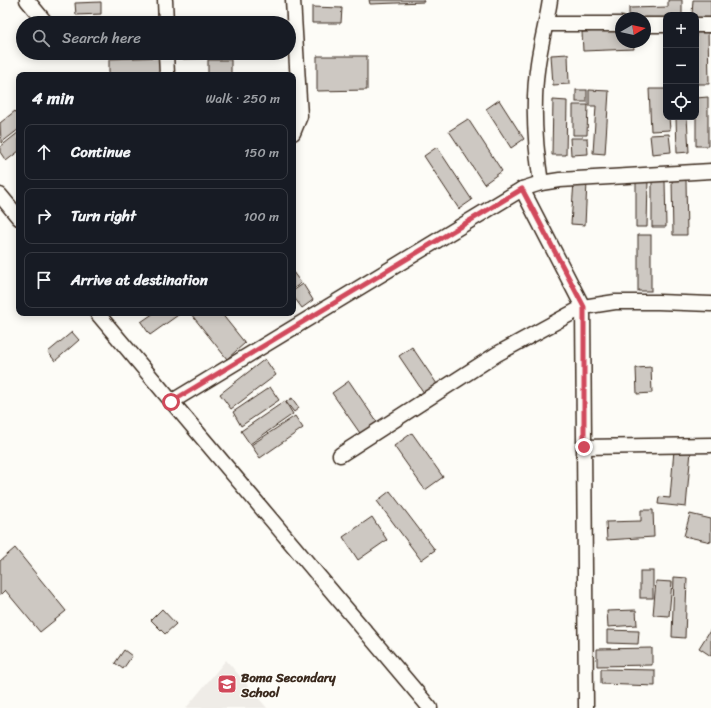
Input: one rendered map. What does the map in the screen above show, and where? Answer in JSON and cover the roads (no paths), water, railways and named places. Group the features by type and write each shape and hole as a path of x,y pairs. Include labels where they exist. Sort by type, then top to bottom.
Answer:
{"street":[{"path":"28,0 41,16"},
{"path":"165,0 166,16"},
{"path":"293,0 294,16"},
{"path":"541,183 536,146 535,99 538,64 550,0"},
{"path":"546,24 615,24"},
{"path":"651,25 663,25"},
{"path":"699,25 711,25"},
{"path":"296,50 300,116 296,126"},
{"path":"166,60 167,72"},
{"path":"171,402 522,189 541,183 579,178 711,171"},
{"path":"522,189 584,307 586,708"},
{"path":"0,195 16,214"},
{"path":"340,455 497,354 584,307 615,302 711,304"},
{"path":"99,316 430,708"},
{"path":"584,447 711,445"}],"place":[{"name":"Boma Secondary School","path":"227,684"}]}
